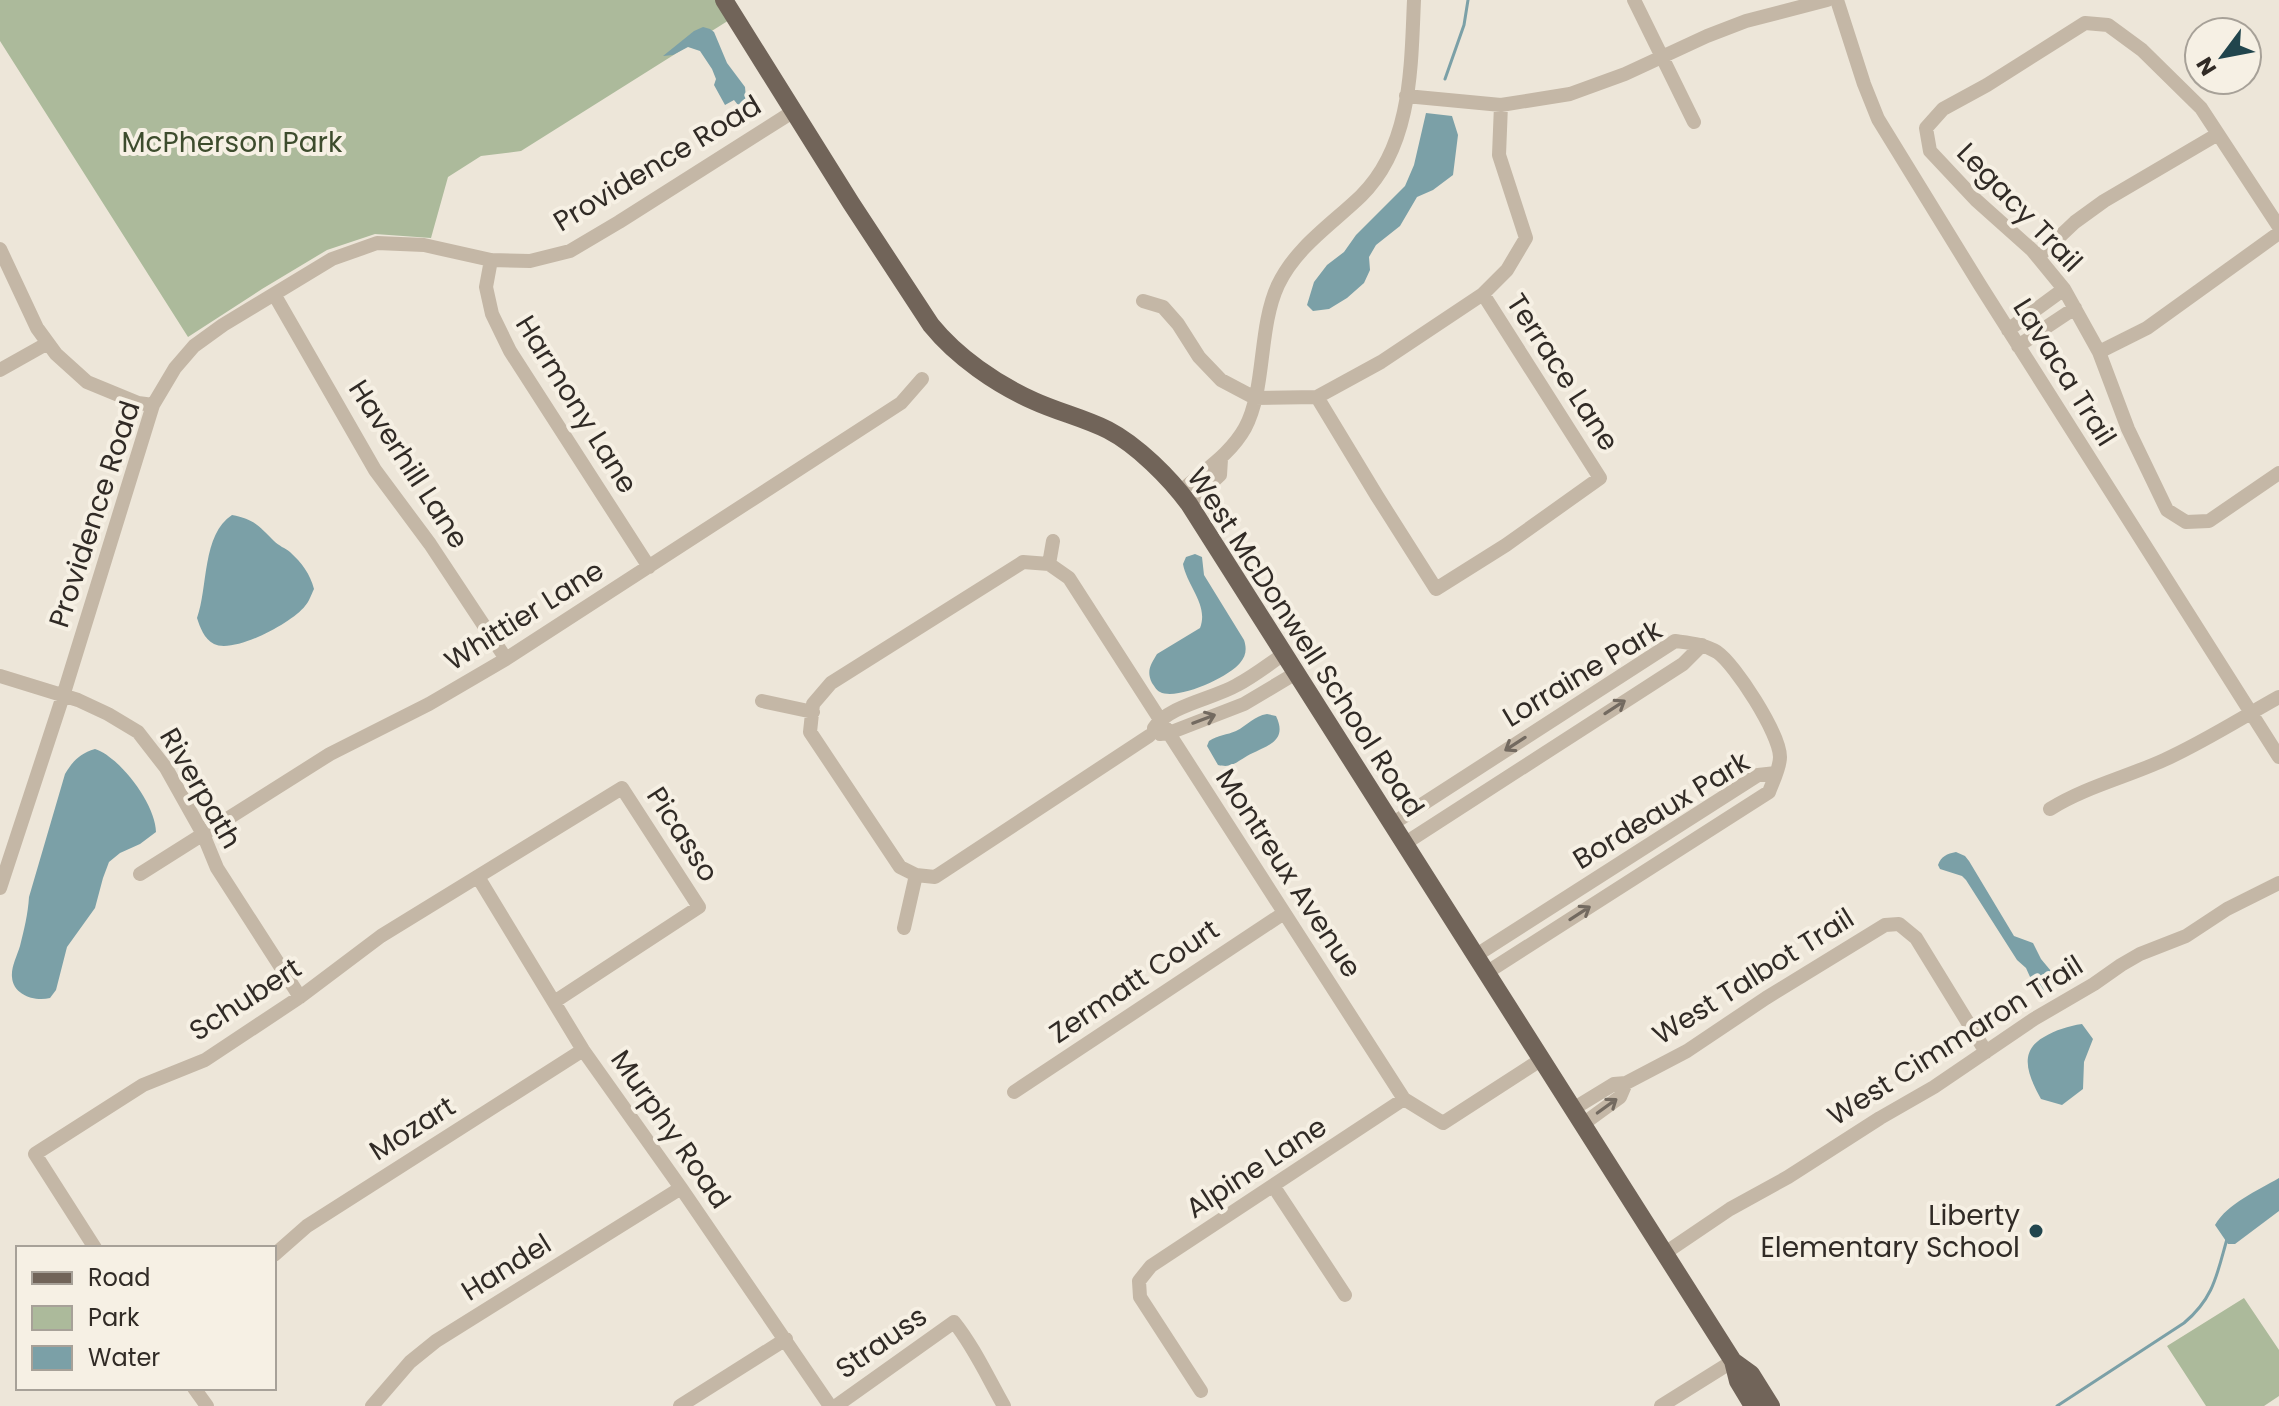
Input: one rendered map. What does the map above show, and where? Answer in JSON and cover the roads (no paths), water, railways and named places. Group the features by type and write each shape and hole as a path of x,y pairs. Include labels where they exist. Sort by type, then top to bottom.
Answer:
{"main road":[{"name":"West McDonwell School Road","path":"724,0 851,203 943,340 986,373 1019,393 1111,431 1154,464 1185,498 1733,1361 1738,1381 1753,1406"},
{"name":"West McDonwell School Road","path":"1733,1361 1751,1374 1771,1406"}],"street":[{"path":"1185,498 1220,475 1221,459 1245,427 1255,398 1267,321 1286,270 1299,253 1363,194 1389,158 1406,96 1414,0"},
{"path":"1634,0 1694,122"},
{"path":"1406,96 1501,105 1570,94 1746,21 1827,0"},
{"name":"Lavaca Trail","path":"1837,0 1878,119 2279,757"},
{"name":"Legacy Trail","path":"2279,227 2201,108 2142,50 2108,25 2085,23 1943,109 1926,128 1930,151 1976,200 2038,257 2064,289 2099,352 2128,429 2167,510 2186,522 2209,521 2279,473"},
{"path":"1143,301 1163,307 1199,357 1221,380 1255,398 1317,397 1381,362 1483,294 1507,270 1526,238 1499,155 1501,105"},
{"name":"Providence Road","path":"0,888 153,405 175,368 194,346 332,259 377,243 424,245 491,260 530,261 570,251 794,111"},
{"path":"2038,257 2075,222 2104,201 2218,134"},
{"path":"2099,352 2156,322 2279,233"},
{"path":"0,249 37,328 56,354 87,382 138,403 153,405"},
{"name":"Harmony Lane","path":"491,260 486,287 492,314 510,351 649,567"},
{"path":"2008,330 2064,289"},
{"name":"Haverhill Lane","path":"274,294 375,470 430,544 506,659"},
{"name":"Terrace Lane","path":"1317,397 1436,589 1506,545 1600,478 1483,294"},
{"path":"2018,346 2075,308"},
{"path":"0,370 48,343"},
{"name":"Whittier Lane","path":"140,874 330,754 429,704 506,659 901,403 922,379"},
{"path":"1053,541 1049,564 1023,562 831,683 813,704 810,732 900,867 916,875 935,877 1149,736 1160,720 1180,708 1237,686 1284,654"},
{"name":"Montreux Avenue","path":"1049,564 1069,578 1404,1099 1443,1123 1542,1059"},
{"name":"Lorraine Park","path":"1392,824 1675,641 1702,645"},
{"path":"1702,645 1726,659 1764,716 1778,741 1780,760 1776,773"},
{"name":"Lorraine Park","path":"1404,844 1683,664 1702,645"},
{"path":"1149,736 1169,733 1244,704 1296,673"},
{"name":"Riverpath","path":"0,676 108,714 138,732 166,768 203,834 217,868 300,997"},
{"path":"2050,809 2066,799 2205,741 2279,697"},
{"path":"762,701 813,712"},
{"name":"Bordeaux Park","path":"1475,956 1758,775 1776,773 1769,792 1486,973"},
{"name":"Picasso","path":"478,877 622,788 699,907 554,1002"},
{"path":"1432,798 1444,818"},
{"path":"904,928 916,875"},
{"name":"Schubert","path":"94,1246 35,1154 143,1085 205,1060 300,997 381,936 478,877"},
{"name":"Murphy Road","path":"478,877 583,1050 830,1406"},
{"name":"West Cimmaron Trail","path":"1665,1253 1730,1209 1934,1087 2121,965 2186,936 2227,909 2279,883"},
{"name":"Zermatt Court","path":"1014,1092 1284,913"},
{"name":"West Talbot Trail","path":"1578,1116 1620,1097 1626,1083 1687,1051 1885,925 1899,924 1916,938 1986,1052"},
{"path":"1519,928 1530,945"},
{"name":"Mozart","path":"276,1253 307,1226 583,1050"},
{"name":"Alpine Lane","path":"1201,1391 1140,1297 1139,1281 1151,1266 1404,1099"},
{"path":"1274,1187 1345,1295"},
{"name":"Handel","path":"372,1406 410,1362 436,1341 681,1188"},
{"name":"Strauss","path":"836,1406 954,1322 968,1340 1004,1406"},
{"path":"680,1406 786,1339"},
{"path":"1661,1406 1733,1361"}],"water":[{"path":"703,27 714,32 727,63 745,87 746,98 738,105 734,100 725,105 714,85 716,79 712,69 700,51 688,47 673,55 663,56"},
{"path":"1426,113 1452,116 1458,135 1453,175 1417,197 1400,226 1376,245 1369,257 1370,270 1364,283 1329,309 1313,311 1307,305 1314,282 1405,186 1414,165"},
{"path":"232,515 256,524 290,552 305,569 314,589 306,604 288,621 248,641 223,646 208,639 197,618 215,535"},
{"path":"1195,554 1202,557 1204,575 1244,640 1245,652 1234,669 1214,681 1168,694 1159,691 1152,683 1150,668 1157,654 1200,628 1200,603 1183,564 1186,557"},
{"path":"1267,714 1276,716 1279,725 1277,738 1233,764 1218,765 1207,746 1209,741"},
{"path":"95,749 115,762 135,783 150,809 156,832 109,862 95,908 67,947 56,990 50,998 32,998 16,988 12,977 29,897 65,774 77,758"},
{"path":"1956,852 1969,861 2014,936 2033,943 2056,977 2043,990 2035,988 2026,968 2017,960 1966,880 1940,869 1938,865 1943,857"},
{"path":"2082,1024 2093,1039 2084,1062 2083,1089 2062,1105 2041,1099 2030,1074 2030,1050 2049,1035"},
{"path":"2279,1178 2279,1211 2235,1244 2228,1244 2215,1225 2221,1217 2244,1198"}],"waterway":[{"path":"1445,79 1464,25 1468,0"},
{"path":"2057,1406 2194,1314 2213,1285 2227,1239"}],"place":[{"name":"Liberty Elementary School","path":"2036,1231"}],"park label":[{"name":"McPherson Park","path":"232,142"}]}
